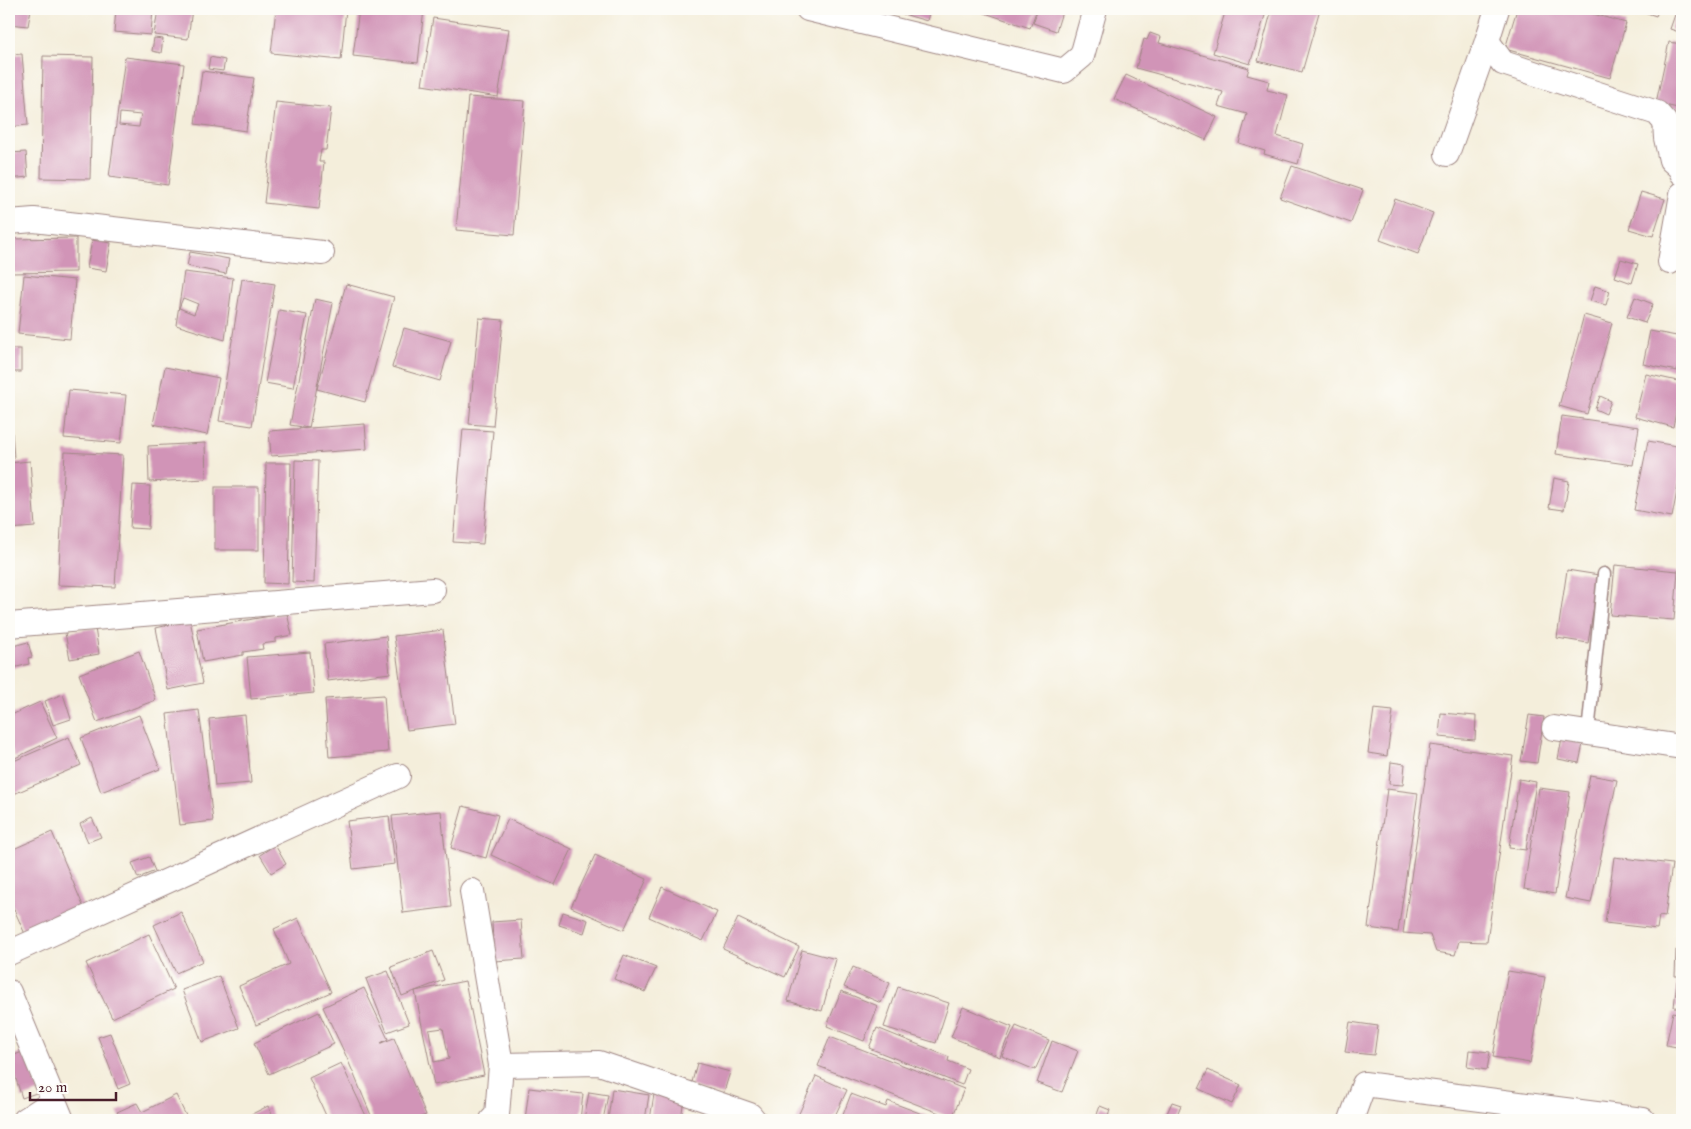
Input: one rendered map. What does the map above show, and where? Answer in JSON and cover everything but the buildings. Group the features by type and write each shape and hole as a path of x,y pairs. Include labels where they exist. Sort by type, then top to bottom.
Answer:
{"street":[{"path":"808,9 1064,71 1082,56 1095,9"},
{"path":"1447,154 1487,41 1496,9"},
{"path":"1487,41 1503,63 1658,113 1665,122 1666,138 1671,160 1682,172"},
{"path":"1670,262 1682,194"},
{"path":"9,222 34,220 322,253"},
{"path":"9,625 433,590"},
{"path":"1554,728 1682,747"},
{"path":"9,953 398,776"},
{"path":"472,891 501,1064 497,1115 492,1120"},
{"path":"9,992 58,1111 25,1120"},
{"path":"501,1064 600,1062 750,1115 754,1120"},
{"path":"1351,1120 1364,1084 1643,1120"}],"lane":[{"path":"1588,733 1604,574"}]}
